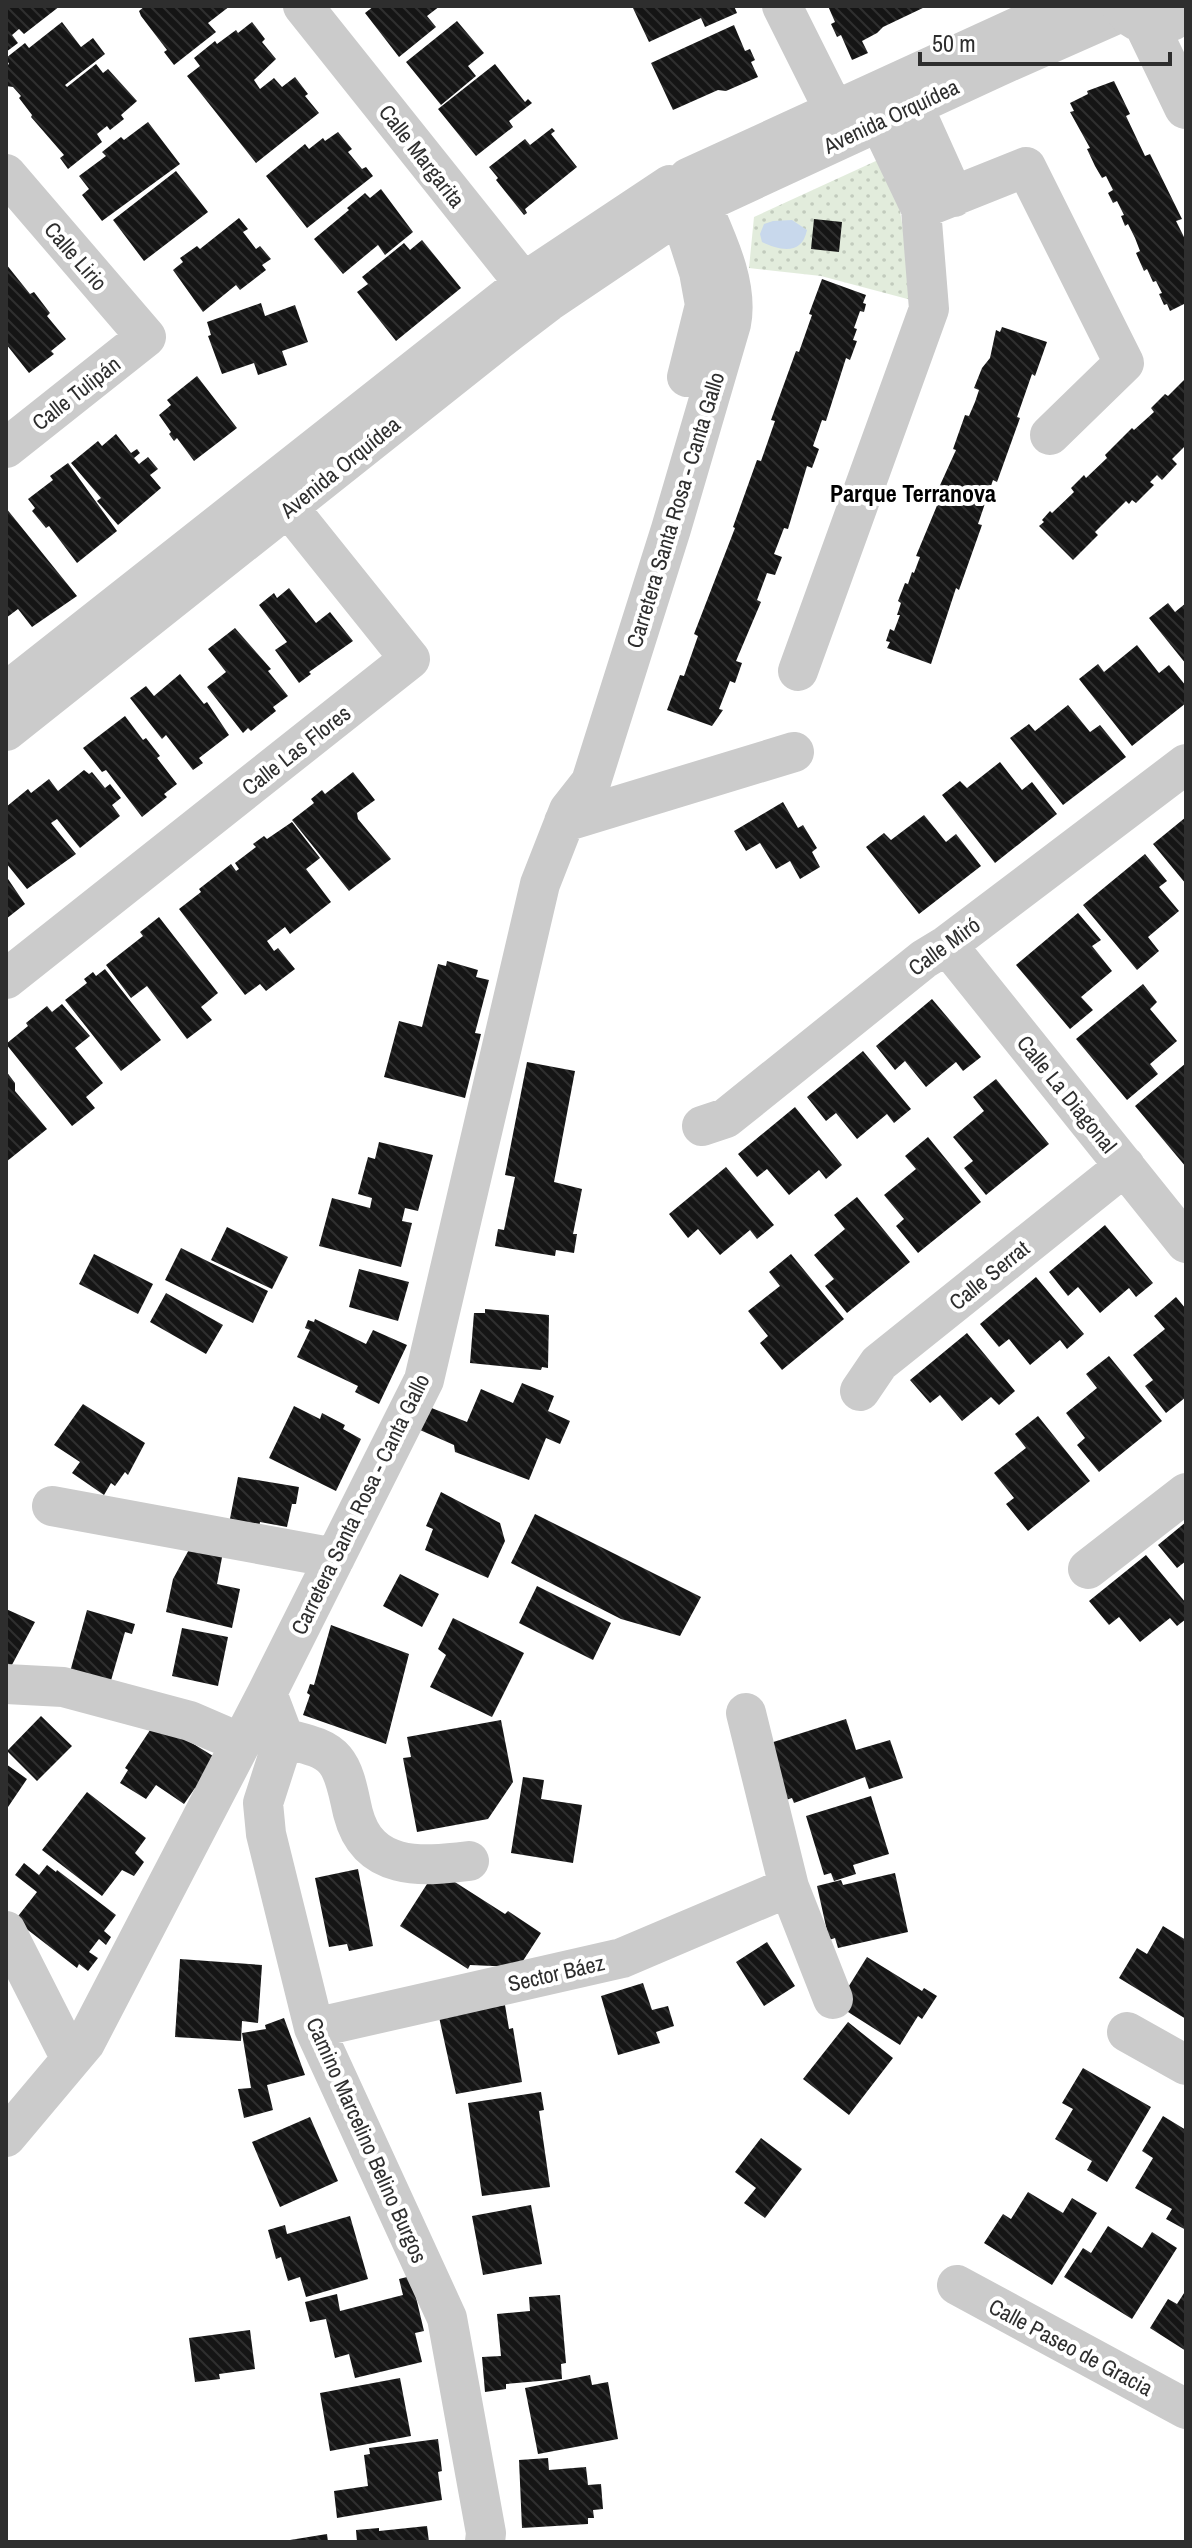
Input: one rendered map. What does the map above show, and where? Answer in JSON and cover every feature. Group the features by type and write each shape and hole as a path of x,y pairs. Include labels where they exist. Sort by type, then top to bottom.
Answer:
{"street":[{"name":"Calle Margarita","path":"303,6 533,295"},
{"path":"782,6 834,110"},
{"name":"Avenida Orquídea","path":"6,731 279,496 533,295 685,195 834,110 1063,6"},
{"path":"1131,13 1159,24 1173,19 1186,7"},
{"name":"Avenida Orquídea","path":"685,195 896,114 1131,13"},
{"path":"1131,13 1186,107"},
{"path":"798,671 929,309 938,203 896,114"},
{"path":"938,203 1026,167 1124,363 1050,435"},
{"name":"Calle Lirio","path":"6,174 146,337"},
{"name":"Carretera Santa Rosa - Canta Gallo","path":"6,2137 85,2043 267,1693 424,1380 540,884 567,816 591,782 671,529 731,324 734,309 729,281 713,232 685,195"},
{"name":"Calle Tulipán","path":"6,448 146,337"},
{"name":"Avenida Orquídea","path":"6,692 279,496"},
{"name":"Calle Las Flores","path":"6,979 410,659 279,496"},
{"path":"567,816 794,752"},
{"name":"Calle Miró","path":"702,1126 726,1118 924,959 947,945 1186,764"},
{"name":"Calle La Diagonal","path":"947,945 1186,1243"},
{"name":"Calle Serrat","path":"860,1391 879,1363 1125,1166"},
{"path":"1088,1569 1186,1493"},
{"path":"52,1506 335,1558"},
{"path":"6,1684 63,1687 190,1721 241,1743"},
{"path":"267,1693 284,1738 320,1749 336,1761 363,1840 380,1856 425,1866 469,1861"},
{"path":"746,1713 789,1887 833,1999"},
{"name":"Camino Marcelino Belino Burgos","path":"284,1738 263,1803 266,1834 314,2028 447,2318 486,2533 485,2542"},
{"name":"Sector Báez","path":"314,2028 622,1958 789,1887"},
{"path":"6,1931 71,2059"},
{"path":"1127,2032 1186,2065"},
{"name":"Calle Paseo de Gracia","path":"957,2285 1186,2409"}],"green space":[{"path":"878,160 898,199 915,301 821,276 749,268 754,217"}],"water":[{"path":"792,220 807,230 801,244 783,249 762,242 760,234 764,224"}],"building":[{"path":"6,6 60,6 24,34 19,29 12,35 18,43 6,52"},
{"path":"145,6 230,6 208,23 216,32 174,65 164,52 167,50 141,16 139,11"},
{"path":"374,6 440,6 427,16 436,27 399,57 365,13"},
{"path":"632,6 734,6 737,13 705,27 701,18 649,42"},
{"path":"828,6 927,6 862,41 868,53 852,60 841,35 837,37 831,24 835,22"},
{"path":"457,21 484,53 468,66 476,76 441,105 406,62"},
{"path":"62,22 81,47 93,38 105,54 65,85 67,87 96,64 103,73 108,69 137,101 121,115 124,119 110,130 107,126 97,134 102,142 68,169 60,158 64,155 31,117 19,98 21,96 13,87 6,86 6,66 9,64 6,58 25,43 29,48"},
{"path":"252,22 265,39 262,42 276,59 254,80 260,89 274,78 282,87 295,77 319,113 256,163 187,76 200,66 194,58 215,41 217,44"},
{"path":"734,25 745,51 750,49 755,60 751,62 758,77 673,110 651,63"},
{"path":"495,64 525,102 528,99 532,103 509,121 513,127 476,156 438,109"},
{"path":"1114,81 1145,156 1150,154 1182,219 1176,221 1186,241 1186,303 1170,311 1167,304 1164,305 1156,281 1153,282 1147,269 1144,271 1136,253 1140,251 1135,238 1128,224 1125,226 1121,216 1124,215 1117,201 1113,203 1108,193 1113,190 1106,176 1102,178 1095,166 1087,149 1090,148 1070,112 1074,111 1070,103 1088,94 1087,91"},
{"path":"148,122 180,164 102,221 82,195 89,189 79,176 106,156 102,152 121,137 124,140"},
{"path":"552,128 555,131 551,134 577,167 525,209 527,213 524,215 489,167 525,139 530,145"},
{"path":"338,132 352,149 348,152 362,169 366,167 373,176 307,228 266,176 305,144 309,149 323,138 325,141"},
{"path":"176,171 208,212 144,261 113,220"},
{"path":"381,189 413,232 385,255 378,245 343,274 314,239 365,193 370,198"},
{"path":"239,218 248,229 243,232 256,249 260,246 271,259 262,265 266,270 240,290 236,285 203,312 173,270 183,262 180,258 197,246 200,249"},
{"path":"814,219 842,222 839,252 811,249"},
{"path":"422,240 461,288 396,341 357,292 368,284 362,277 404,243 410,250"},
{"path":"6,264 30,294 34,292 50,313 47,316 66,339 51,351 54,354 29,373 6,344"},
{"path":"822,279 866,295 864,312 860,311 854,328 857,329 853,340 857,341 850,360 846,358 826,421 822,420 813,446 819,449 812,468 807,466 788,529 784,528 774,554 782,557 775,575 767,573 757,600 761,602 736,661 742,663 735,683 730,681 719,709 723,710 712,726 667,710 680,675 684,676 698,636 694,634 735,528 757,460 761,461 775,421 771,420 796,351 799,352"},
{"path":"261,303 265,316 295,305 308,342 282,351 287,365 258,375 254,363 222,374 208,336 211,335 207,322"},
{"path":"1002,327 1047,342 1035,376 1032,374 997,482 993,480 978,524 982,525 959,590 956,588 931,664 887,648 890,642 886,641 900,615 897,615 901,603 898,601 920,557 916,556 941,496 936,494 956,450 953,449 965,415 969,416 975,402 979,390 974,388 990,358 996,330 1000,332"},
{"path":"197,376 237,428 194,461 177,438 174,441 159,415 171,405 167,400"},
{"path":"1186,378 1186,445 1172,459 1177,464 1162,480 1157,475 1150,482 1154,485 1136,503 1126,501 1073,560 1039,526 1044,522 1042,520 1074,492 1071,488 1107,458 1105,455 1132,428 1134,430 1154,412 1151,408 1165,394 1168,396"},
{"path":"116,434 131,453 137,449 140,453 134,458 139,464 148,457 158,469 150,475 161,488 118,525 97,501 101,498 71,463 98,441 102,446"},
{"path":"68,463 117,531 77,563 49,526 46,528 32,511 35,508 28,499 53,480 50,476"},
{"path":"6,508 77,596 32,627 18,609 6,618"},
{"path":"289,588 316,623 330,612 353,641 309,672 311,674 299,683 275,650 287,642 259,605 274,593 277,598"},
{"path":"1168,603 1175,612 1186,603 1186,664 1149,618"},
{"path":"235,628 271,669 268,671 288,696 273,707 276,711 251,731 248,728 243,733 207,687 226,672 208,649"},
{"path":"1137,645 1159,673 1169,665 1186,686 1186,703 1132,746 1079,679 1098,664 1104,672"},
{"path":"180,674 204,704 207,702 229,735 199,758 203,763 193,770 166,735 162,739 130,698 146,686 154,696"},
{"path":"1068,705 1090,732 1100,725 1126,757 1063,805 1010,738 1029,724 1035,731"},
{"path":"125,716 160,756 157,758 177,784 164,794 167,797 142,817 106,770 102,772 83,748"},
{"path":"1000,762 1022,790 1032,782 1057,814 995,863 942,795 960,781 967,788"},
{"path":"84,770 89,774 92,772 105,788 110,784 121,798 112,805 120,816 80,848 57,819 51,823 76,854 27,889 6,863 6,807 28,789 31,793 49,779 58,791"},
{"path":"353,772 375,800 357,813 358,819 391,859 349,891 292,820 314,803 311,799 322,790 325,794"},
{"path":"783,802 798,828 803,825 817,848 812,852 820,867 800,879 790,861 776,869 760,843 746,851 734,831"},
{"path":"924,815 946,842 956,834 981,866 919,914 866,847 884,833 891,840"},
{"path":"1186,817 1186,884 1153,844"},
{"path":"292,822 320,858 306,869 331,902 290,934 285,927 267,941 274,951 278,948 295,969 266,991 260,984 245,995 179,909 231,864 236,871 239,869 235,863 256,847 253,844 264,836 267,839"},
{"path":"1145,854 1167,881 1159,887 1179,911 1148,937 1159,951 1137,970 1083,905"},
{"path":"6,876 25,904 6,919"},
{"path":"1078,913 1101,940 1092,946 1112,971 1081,997 1093,1010 1070,1029 1016,965"},
{"path":"159,917 218,993 201,1007 212,1020 187,1039 147,986 131,998 106,965 143,936 140,932"},
{"path":"447,961 478,970 476,977 489,980 475,1033 481,1034 465,1098 384,1077 399,1021 422,1027 438,964 446,966"},
{"path":"105,969 161,1040 121,1071 65,1000 87,983 84,979 93,972 96,976"},
{"path":"1143,984 1157,1002 1150,1009 1177,1041 1150,1064 1158,1074 1127,1100 1076,1039"},
{"path":"932,999 981,1057 963,1071 956,1062 926,1087 905,1061 895,1070 876,1046"},
{"path":"62,1004 90,1036 75,1048 103,1083 86,1097 95,1108 72,1126 6,1044 47,1006 52,1012"},
{"path":"863,1051 911,1109 894,1123 887,1114 857,1139 836,1113 826,1121 807,1097"},
{"path":"527,1062 575,1071 554,1182 582,1189 573,1234 577,1234 574,1253 556,1250 555,1256 495,1246 498,1229 504,1230 515,1177 505,1175"},
{"path":"1186,1063 1186,1167 1135,1106"},
{"path":"6,1071 15,1083 15,1091 47,1129 6,1162"},
{"path":"996,1079 1049,1144 986,1195 964,1168 973,1161 953,1137 984,1111 973,1097"},
{"path":"795,1107 842,1165 826,1179 819,1170 789,1195 767,1169 757,1177 738,1154"},
{"path":"928,1137 981,1202 918,1253 896,1226 904,1219 884,1195 916,1169 905,1156"},
{"path":"379,1142 433,1155 418,1211 405,1208 402,1221 412,1223 401,1267 319,1246 332,1198 370,1208 372,1198 358,1194 368,1157 375,1159"},
{"path":"726,1167 774,1225 757,1239 750,1230 720,1255 698,1229 688,1238 669,1214"},
{"path":"857,1197 910,1262 847,1313 825,1286 834,1279 814,1255 845,1229 834,1215"},
{"path":"1105,1225 1153,1283 1136,1297 1129,1288 1100,1313 1078,1287 1068,1296 1049,1272"},
{"path":"227,1227 288,1257 272,1289 211,1260"},
{"path":"181,1248 268,1291 253,1323 165,1280"},
{"path":"94,1254 153,1284 138,1314 79,1284"},
{"path":"791,1254 844,1319 782,1370 760,1343 768,1336 748,1311 780,1286 769,1272"},
{"path":"359,1269 409,1282 398,1321 349,1307"},
{"path":"1036,1277 1084,1334 1067,1349 1060,1340 1030,1365 1009,1339 999,1347 980,1324"},
{"path":"166,1293 223,1325 206,1354 150,1322"},
{"path":"1176,1297 1186,1309 1186,1397 1166,1413 1145,1386 1153,1380 1133,1355 1165,1329 1154,1316"},
{"path":"485,1309 549,1315 548,1368 542,1367 541,1370 470,1363 474,1313 485,1313"},
{"path":"315,1319 366,1344 373,1330 407,1345 379,1404 355,1392 358,1386 297,1357 310,1330 305,1328 308,1320 314,1322"},
{"path":"967,1333 1015,1391 999,1405 991,1397 962,1421 940,1395 930,1403 910,1380"},
{"path":"1109,1356 1162,1421 1099,1472 1077,1445 1085,1438 1066,1413 1097,1388 1086,1374"},
{"path":"522,1383 554,1396 548,1411 570,1421 560,1444 546,1438 529,1480 455,1452 454,1445 420,1430 429,1407 467,1422 481,1389 513,1403"},
{"path":"83,1404 145,1443 128,1475 125,1472 115,1486 111,1483 104,1495 72,1473 80,1462 54,1445"},
{"path":"294,1406 320,1419 322,1413 345,1425 343,1429 361,1439 336,1491 269,1458"},
{"path":"1038,1416 1090,1481 1028,1531 1006,1504 1014,1498 994,1473 1026,1448 1015,1434"},
{"path":"238,1477 299,1487 287,1527 260,1522 259,1529 229,1524"},
{"path":"441,1492 500,1523 505,1541 488,1578 425,1550 433,1529 426,1526"},
{"path":"535,1514 701,1597 680,1636 621,1619 511,1563"},
{"path":"1186,1522 1186,1561 1177,1568 1158,1545"},
{"path":"192,1544 223,1552 217,1584 240,1589 232,1628 166,1612 173,1579"},
{"path":"1146,1555 1186,1603 1186,1619 1177,1626 1170,1618 1140,1642 1119,1617 1109,1625 1089,1601"},
{"path":"400,1574 439,1594 422,1627 383,1606"},
{"path":"537,1586 611,1623 593,1660 519,1623"},
{"path":"6,1609 35,1622 6,1676"},
{"path":"87,1610 135,1624 132,1634 125,1632 110,1684 70,1672"},
{"path":"453,1618 524,1653 492,1717 430,1687 446,1655 438,1649"},
{"path":"331,1625 409,1654 386,1744 303,1715 310,1695 307,1693 310,1684 314,1685"},
{"path":"182,1628 228,1637 218,1686 172,1676"},
{"path":"41,1716 72,1746 37,1781 7,1751"},
{"path":"846,1719 856,1750 890,1740 903,1778 869,1789 865,1777 794,1803 792,1798 783,1801 764,1745"},
{"path":"501,1720 513,1782 488,1819 417,1832 403,1758 411,1757 407,1737"},
{"path":"156,1721 218,1759 198,1790 195,1788 184,1804 156,1785 146,1799 120,1783 128,1770 125,1768"},
{"path":"6,1764 27,1779 6,1810"},
{"path":"523,1777 544,1780 541,1799 582,1805 573,1863 511,1853"},
{"path":"87,1792 146,1838 135,1853 144,1862 134,1876 122,1870 102,1896 42,1850"},
{"path":"871,1796 889,1854 853,1865 856,1874 834,1881 831,1873 824,1875 806,1816"},
{"path":"24,1863 39,1875 47,1865 57,1870 116,1915 104,1931 111,1937 106,1945 99,1939 89,1952 98,1958 88,1971 79,1964 77,1968 15,1920 37,1892 15,1875"},
{"path":"358,1869 373,1946 349,1951 347,1944 329,1947 315,1878"},
{"path":"436,1870 541,1933 519,1967 470,1965 468,1969 400,1926"},
{"path":"895,1873 908,1932 838,1948 835,1938 829,1940 817,1886 841,1880 843,1885"},
{"path":"1163,1926 1186,1940 1186,2019 1119,1978 1137,1948 1147,1954"},
{"path":"767,1942 795,1986 764,2006 736,1962"},
{"path":"867,1957 922,1991 924,1988 937,1996 922,2019 918,2016 900,2045 837,2005"},
{"path":"180,1959 262,1965 258,2023 242,2021 241,2041 175,2037"},
{"path":"643,1983 652,2010 668,2006 674,2026 656,2032 660,2043 618,2055 601,1996"},
{"path":"505,2005 509,2029 513,2028 522,2082 456,2094 439,2017"},
{"path":"284,2018 305,2075 267,2085 273,2110 244,2118 238,2089 251,2088 242,2033 266,2029 265,2025"},
{"path":"848,2022 893,2058 849,2115 803,2079"},
{"path":"1083,2068 1151,2107 1107,2182 1087,2170 1092,2161 1055,2139 1073,2109 1062,2103"},
{"path":"541,2092 544,2110 539,2111 550,2187 482,2196 468,2103"},
{"path":"1163,2116 1186,2130 1186,2230 1166,2219 1172,2209 1135,2188 1153,2158 1142,2151"},
{"path":"310,2117 338,2181 280,2207 252,2142"},
{"path":"761,2138 802,2169 765,2218 744,2203 756,2188 735,2172"},
{"path":"1028,2192 1063,2213 1072,2198 1097,2213 1052,2285 984,2243 1003,2214 1011,2219"},
{"path":"531,2205 542,2264 483,2275 472,2216"},
{"path":"350,2216 368,2279 306,2297 300,2277 288,2281 281,2257 276,2259 268,2230 285,2225 287,2234"},
{"path":"1108,2226 1142,2248 1152,2232 1177,2248 1132,2319 1064,2277 1083,2248 1091,2253"},
{"path":"411,2276 424,2331 415,2333 422,2362 355,2378 349,2354 335,2358 326,2319 310,2322 305,2302 337,2294 340,2311 403,2295 399,2279"},
{"path":"1186,2290 1186,2351 1150,2328 1168,2299 1177,2304"},
{"path":"560,2295 566,2363 561,2364 562,2379 506,2384 506,2389 485,2392 482,2357 501,2356 497,2314 530,2311 529,2297"},
{"path":"250,2330 255,2369 219,2374 220,2379 195,2382 189,2338"},
{"path":"590,2375 592,2385 608,2382 618,2439 538,2454 525,2388"},
{"path":"400,2378 411,2436 330,2451 320,2393"},
{"path":"438,2439 442,2500 337,2518 334,2491 368,2486 364,2455 370,2454 369,2448"},
{"path":"548,2458 549,2470 586,2467 588,2485 601,2484 603,2509 593,2510 594,2518 588,2518 588,2524 522,2528 519,2460"},
{"path":"427,2526 429,2542 357,2542 356,2530"},
{"path":"327,2534 328,2542 290,2542 290,2540"}],"district":[{"name":"Parque Terranova","path":"913,493"}]}
